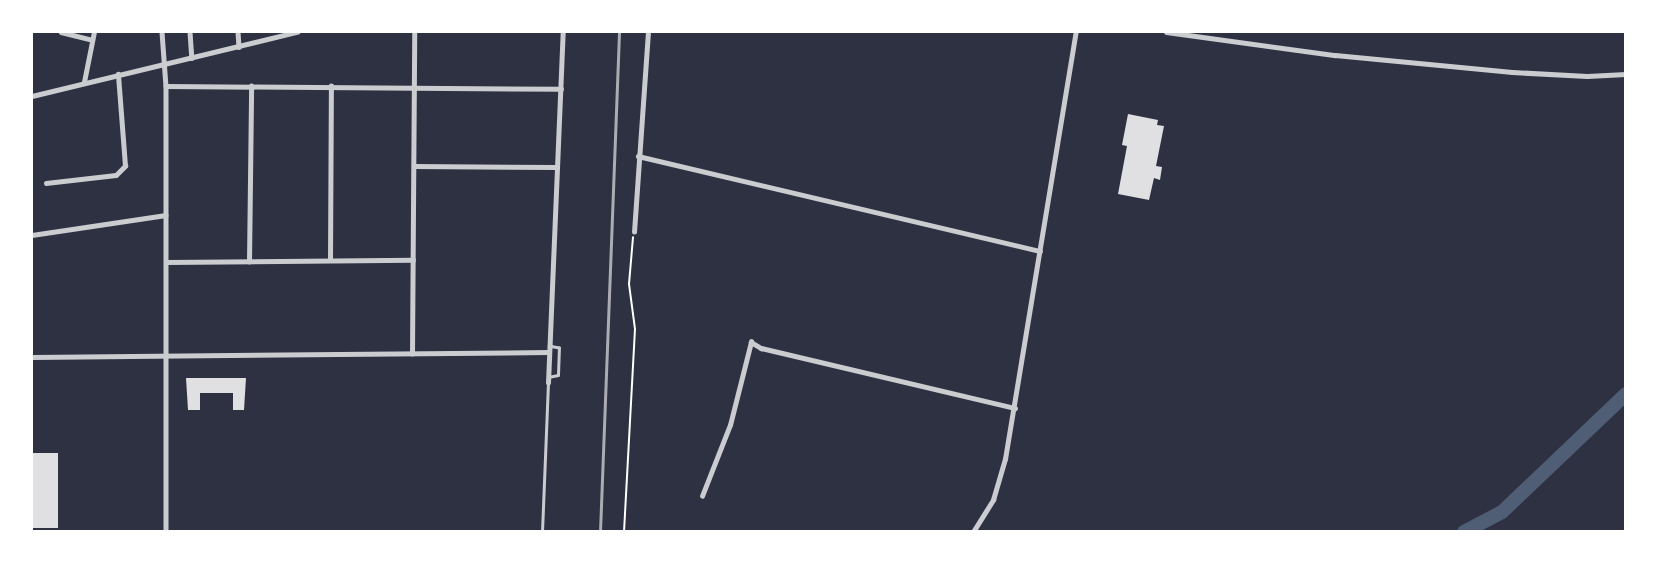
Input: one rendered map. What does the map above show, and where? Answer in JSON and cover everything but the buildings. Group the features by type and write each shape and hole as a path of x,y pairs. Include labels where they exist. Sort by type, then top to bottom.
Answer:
{"street":[{"path":"61,32 92,40"},
{"path":"84,83 94,32"},
{"path":"162,32 166,86 166,531"},
{"path":"190,32 192,58"},
{"path":"238,32 239,47"},
{"path":"264,32 264,41"},
{"path":"32,96 297,32"},
{"path":"412,354 414,32"},
{"path":"548,380 563,32"},
{"path":"634,232 648,32"},
{"path":"973,531 993,500 1005,459 1076,32"},
{"path":"1166,32 1229,42 1512,72 1587,76 1626,74"},
{"path":"1229,32 1229,42"},
{"path":"46,183 116,175 125,166 118,74"},
{"path":"166,86 561,89"},
{"path":"249,262 250,86"},
{"path":"330,260 331,86"},
{"path":"638,156 1040,251"},
{"path":"414,166 557,167"},
{"path":"32,235 166,215"},
{"path":"166,262 413,260"},
{"path":"702,496 730,425 751,342 761,348 1015,408"},
{"path":"32,357 412,354 549,349"}],"lane":[{"path":"542,531 548,380 558,375 559,348 549,349"}],"path":[{"path":"624,531 635,329 629,284 634,232"}],"waterway":[{"path":"1464,532 1502,512 1626,394"}],"railway":[{"path":"600,532 619,32"}]}
